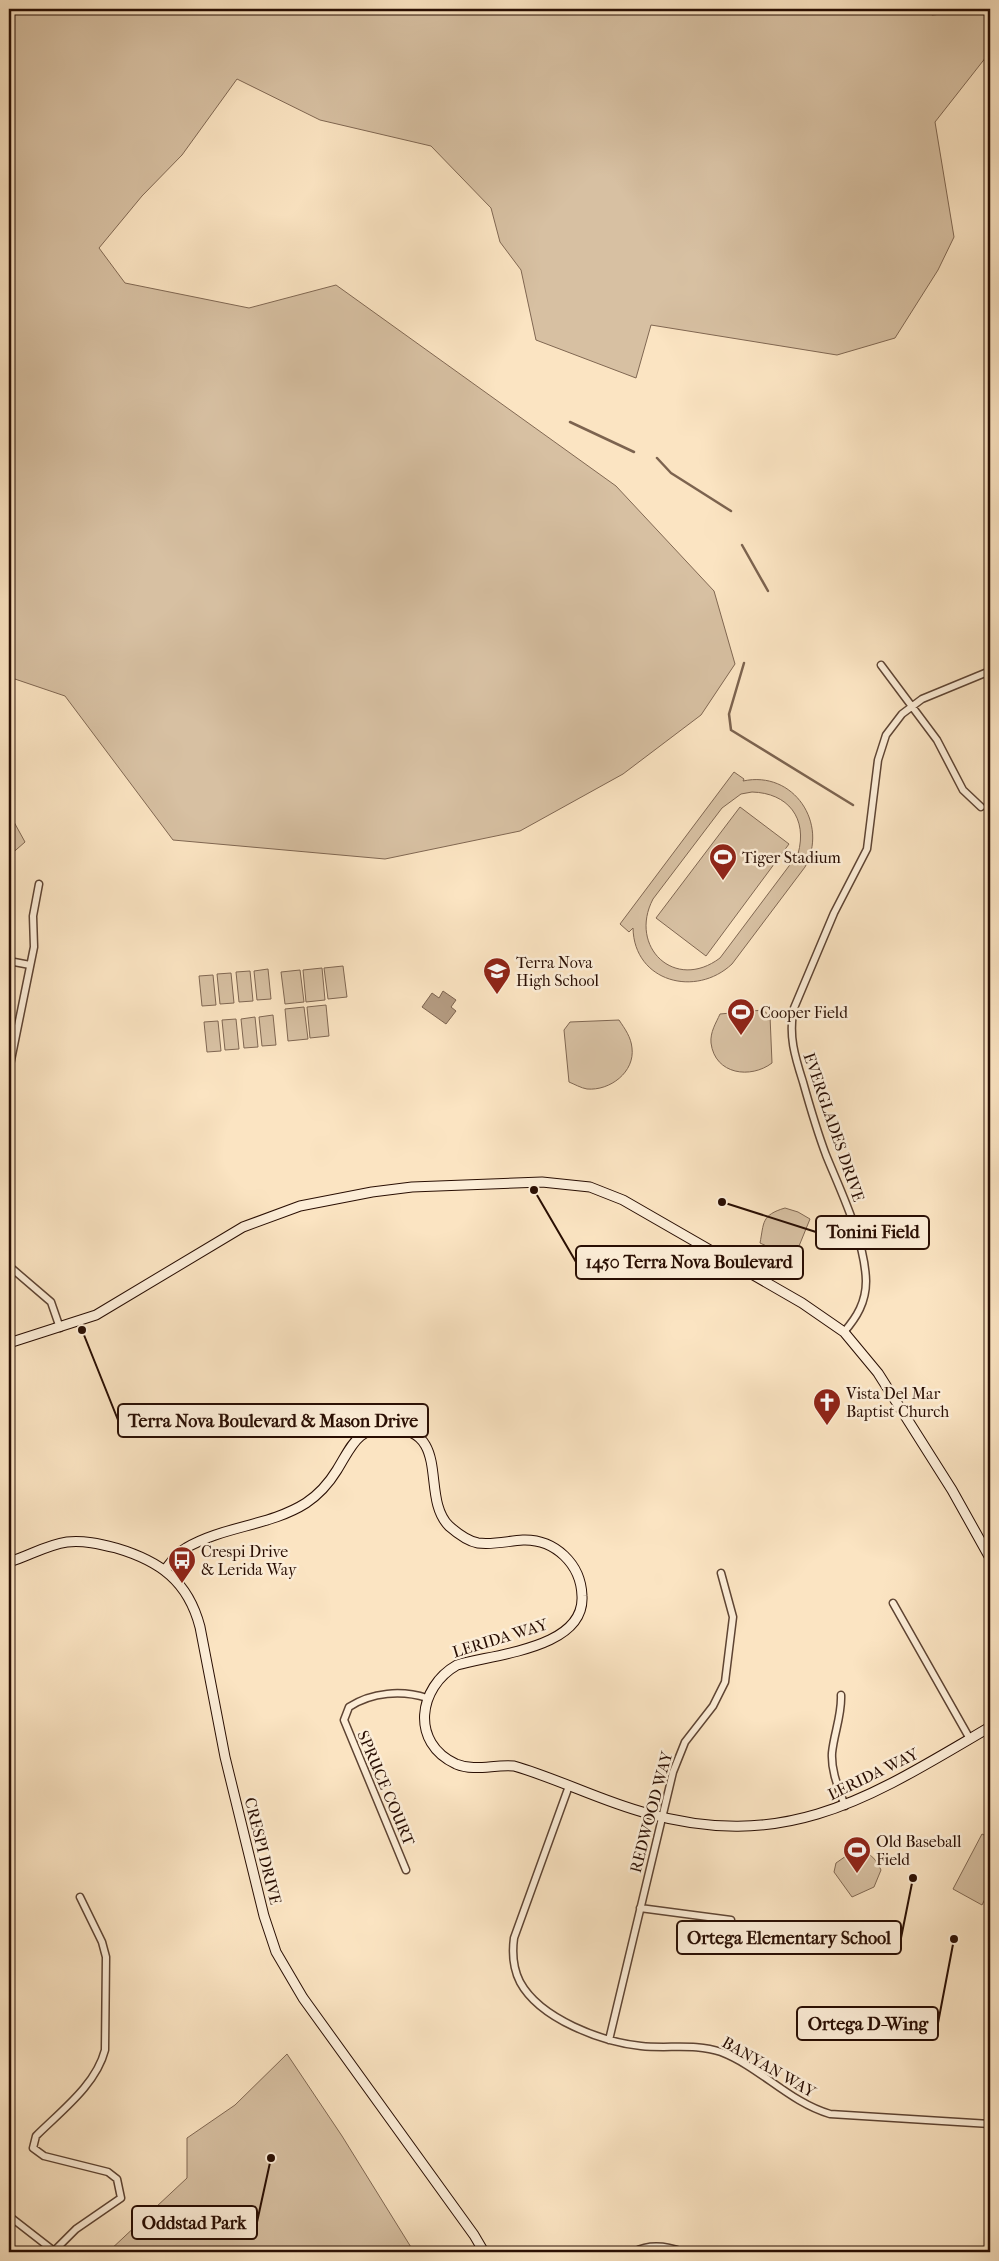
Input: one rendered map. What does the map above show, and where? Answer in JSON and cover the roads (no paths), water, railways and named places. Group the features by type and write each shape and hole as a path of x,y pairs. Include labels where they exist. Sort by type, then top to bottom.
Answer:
{"street":[{"path":"881,664 913,706 944,752 963,790 982,806"},
{"name":"EVERGLADES DRIVE","path":"844,1332 857,1316 862,1306 866,1282 865,1268 847,1208 815,1121 793,1049 791,1022 799,995 834,913 862,862 866,849 878,760 886,735 893,723 913,706 933,694 990,671"},
{"path":"9,1070 35,937 33,916 39,884"},
{"path":"9,961 30,965"},
{"path":"9,1343 60,1328 114,1306 243,1227 294,1208 392,1188 550,1182 590,1187 623,1200 802,1303 844,1332 878,1373 952,1490 990,1558"},
{"path":"9,1266 51,1302 60,1328"},
{"name":"LERIDA WAY","path":"165,1570 185,1548 221,1533 293,1510 312,1498 336,1472 354,1440 361,1434 382,1428 393,1428 409,1432 423,1442 429,1451 441,1514 448,1524 464,1538 478,1543 525,1540 547,1544 565,1556 572,1565 582,1588 583,1600 579,1612 565,1632 541,1644 457,1665 438,1679 427,1698 425,1723 427,1735 432,1745 447,1759 474,1768 514,1766 662,1818 700,1825 756,1827 810,1818 845,1806 891,1785 990,1727"},
{"name":"CRESPI DRIVE","path":"9,1562 53,1545 81,1541 124,1550 152,1561 165,1570 185,1590 196,1613 225,1757 264,1916 279,1960 302,1998 474,2234 484,2252"},
{"name":"REDWOOD WAY","path":"609,2040 662,1818 679,1757 694,1729 720,1694 725,1682 733,1617 722,1573"},
{"path":"893,1603 970,1739"},
{"name":"SPRUCE COURT","path":"406,1870 344,1720 349,1707 364,1700 404,1692 427,1698"},
{"path":"841,1695 841,1712 832,1754 835,1780 845,1806"},
{"name":"BANYAN WAY","path":"569,1786 514,1938 513,1960 521,1982 535,2000 579,2030 609,2040 640,2046 697,2047 723,2053 809,2106 830,2114 990,2124"},
{"path":"9,2216 54,2252 76,2229 121,2198 117,2179 108,2172 44,2156 33,2148 36,2136 92,2079 102,2061 105,2050 106,1957 102,1942 80,1897"},
{"path":"640,1908 731,1920"},
{"path":"634,2252 650,2247 663,2247 683,2252"}],"waterway":[{"path":"570,422 634,452"},
{"path":"657,458 671,473 731,511"},
{"path":"742,545 768,591"},
{"path":"744,663 729,714 731,730 853,805"}],"place":[{"name":"Tiger Stadium","path":"723,881"},
{"name":"Terra Nova High School","path":"497,995"},
{"name":"Cooper Field","path":"741,1036"},
{"name":"1450 Terra Nova Boulevard","path":"534,1190"},
{"name":"Tonini Field","path":"722,1202"},
{"name":"Terra Nova Boulevard & Mason Drive","path":"82,1330"},
{"name":"Vista Del Mar Baptist Church","path":"827,1426"},
{"name":"Crespi Drive & Lerida Way","path":"182,1584"},
{"name":"Old Baseball Field","path":"857,1874"},
{"name":"Ortega Elementary School","path":"913,1878"},
{"name":"Ortega D-Wing","path":"954,1939"},
{"name":"Oddstad Park","path":"271,2158"}]}
